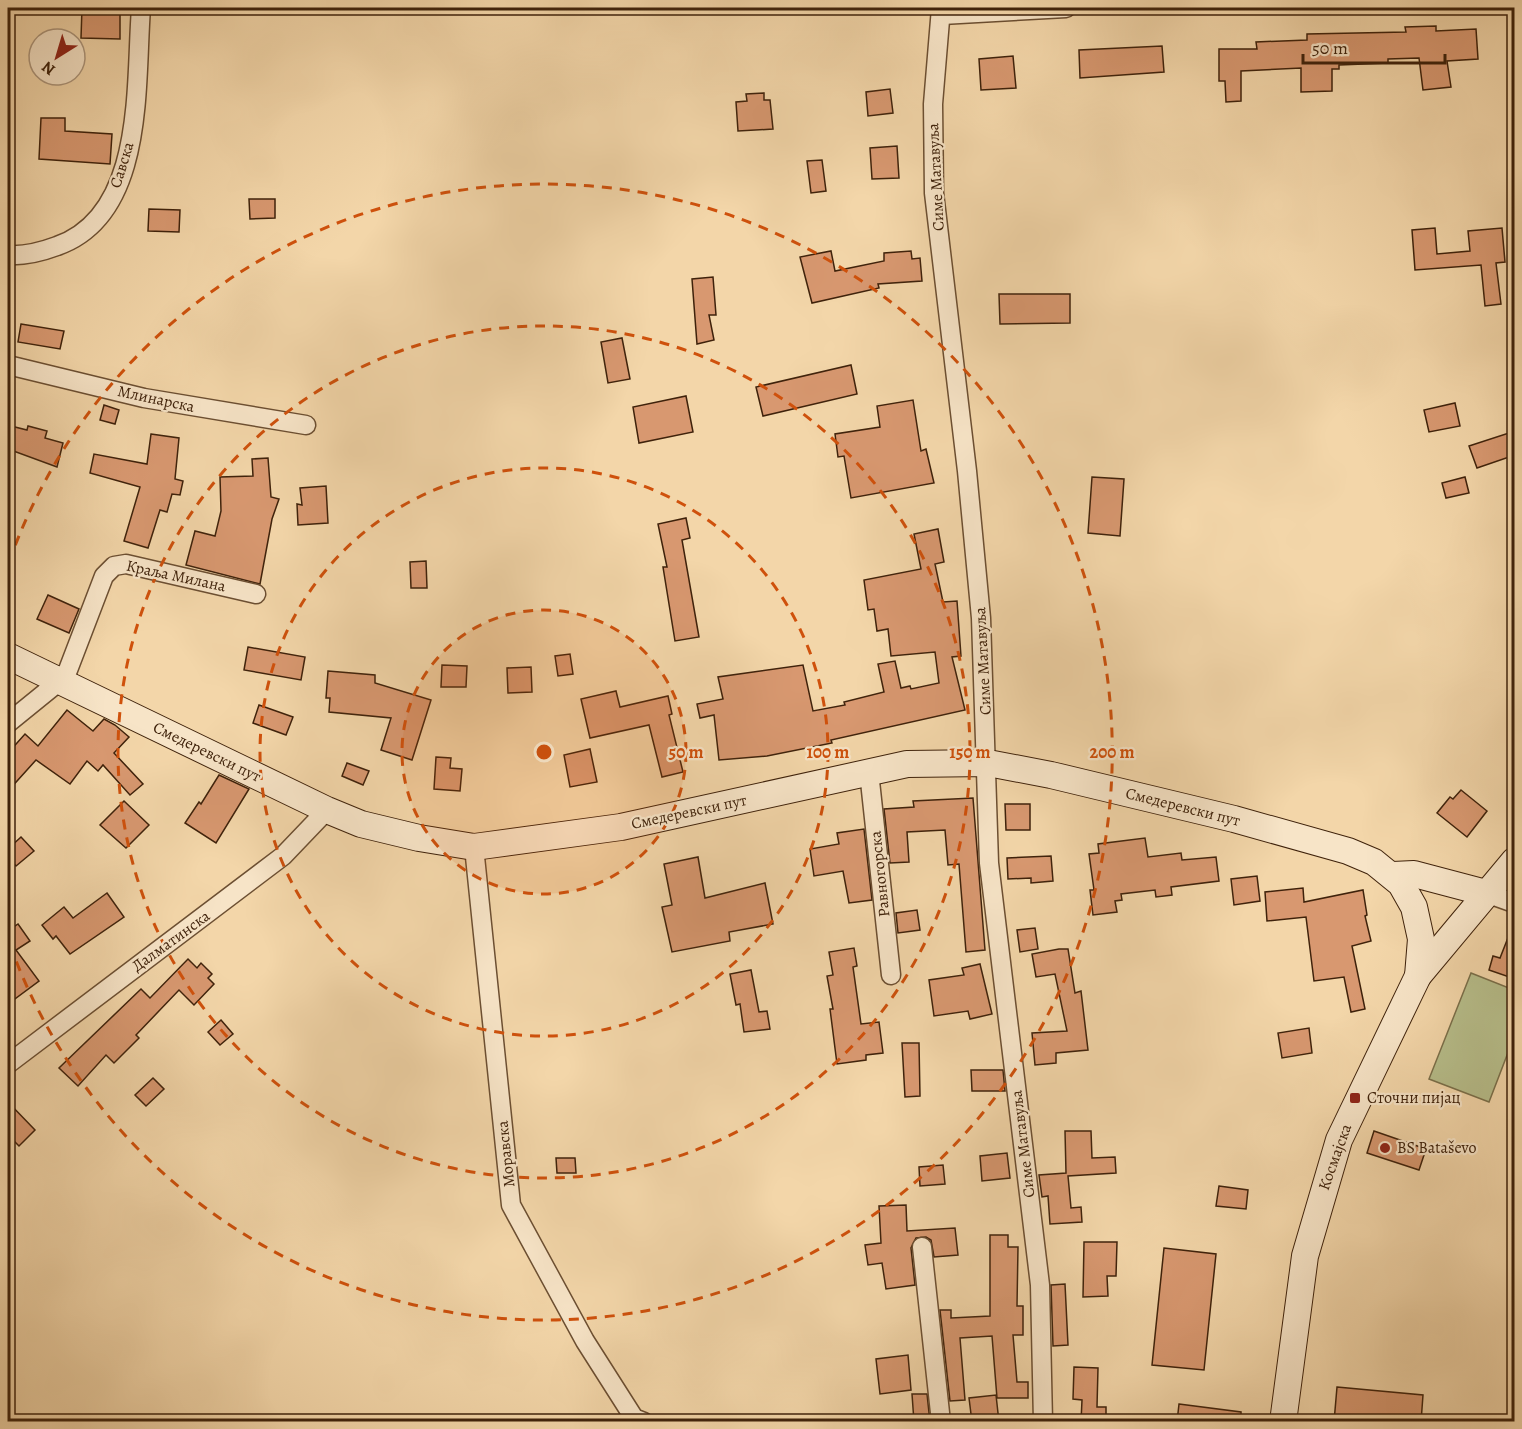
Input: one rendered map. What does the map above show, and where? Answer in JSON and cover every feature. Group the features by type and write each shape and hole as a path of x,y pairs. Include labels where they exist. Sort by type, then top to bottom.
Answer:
{"street":[{"name":"Савска","path":"8,255 43,251 70,242 87,229 113,196 130,144 141,8"},
{"path":"941,11 1066,8"},
{"name":"Симе Матавуља","path":"941,11 933,104 934,193 967,471 980,606 988,763 989,863 1041,1285 1043,1422"},
{"name":"Млинарска","path":"8,365 144,398 306,425"},
{"name":"Краља Милана","path":"61,680 68,670 104,576 114,566 126,564 256,594"},
{"name":"Смедеревски пут","path":"8,656 327,810 384,830 474,848 621,827 907,764 988,763 1051,775 1234,819 1348,851 1374,862 1393,874"},
{"path":"8,723 61,680"},
{"name":"Равногорска","path":"869,772 891,975"},
{"name":"Далматинска","path":"8,1064 283,856 327,810"},
{"name":"Моравска","path":"474,848 511,1205 585,1341 634,1418 644,1422"},
{"name":"Космајска","path":"1283,1422 1300,1284 1318,1202 1343,1130 1418,976 1486,892 1515,861"},
{"path":"1393,874 1413,874 1486,892 1515,903"},
{"path":"1393,874 1407,892 1418,920 1421,939 1418,976"},
{"path":"921,1247 941,1422"}],"green space":[{"path":"1471,973 1514,990 1514,1037 1489,1102 1429,1079"}],"building":[{"path":"82,8 120,9 120,39 87,38 87,27 81,27"},
{"path":"1436,26 1436,31 1476,29 1478,59 1447,61 1451,87 1423,90 1419,58 1388,59 1388,63 1339,65 1339,69 1332,69 1332,91 1301,92 1301,68 1241,71 1241,101 1226,102 1225,81 1219,81 1219,49 1257,49 1256,42 1307,40 1307,34 1406,32 1405,27"},
{"path":"1162,46 1164,72 1080,78 1079,50"},
{"path":"1013,56 1016,88 981,90 979,59"},
{"path":"890,89 893,113 868,116 866,92"},
{"path":"764,93 764,100 770,100 773,129 738,131 736,102 747,101 746,94"},
{"path":"41,118 65,118 65,131 112,134 110,164 39,159"},
{"path":"897,146 899,178 872,179 870,148"},
{"path":"822,160 826,191 811,193 807,161"},
{"path":"249,199 275,199 275,218 250,219"},
{"path":"149,209 180,210 179,232 148,231"},
{"path":"1435,228 1437,254 1470,251 1468,231 1502,228 1505,262 1496,263 1501,304 1485,306 1481,265 1415,270 1412,230"},
{"path":"831,251 835,271 884,261 884,253 911,251 912,259 920,258 922,281 878,284 879,288 812,303 800,257"},
{"path":"713,277 716,315 709,315 714,340 697,344 692,279"},
{"path":"999,294 1070,294 1070,323 1000,324"},
{"path":"21,324 64,331 60,349 18,342"},
{"path":"622,338 630,379 608,383 601,342"},
{"path":"851,365 857,394 763,416 756,387"},
{"path":"686,396 693,432 639,443 633,407"},
{"path":"913,400 921,451 926,449 934,483 851,498 844,456 838,457 835,434 880,427 877,406"},
{"path":"1455,403 1460,426 1429,432 1424,410"},
{"path":"104,405 119,410 115,424 100,420"},
{"path":"11,426 27,430 28,426 47,431 45,438 63,443 57,467 8,449"},
{"path":"1515,431 1515,455 1477,468 1469,446"},
{"path":"151,434 179,438 175,479 183,481 180,495 172,494 167,512 160,510 148,548 124,541 140,487 90,473 94,454 147,464"},
{"path":"268,458 271,497 279,499 272,519 260,584 186,565 195,531 215,536 221,511 220,477 253,476 252,459"},
{"path":"1092,477 1124,479 1120,536 1088,533"},
{"path":"1465,477 1469,493 1446,498 1442,483"},
{"path":"326,486 328,523 298,525 297,504 302,505 300,488"},
{"path":"686,518 690,538 682,540 699,637 675,641 663,567 667,567 658,524"},
{"path":"938,529 944,562 935,564 943,602 957,601 961,656 952,657 965,710 831,740 832,743 767,756 719,760 714,715 700,718 697,704 723,699 718,677 803,665 813,711 845,705 844,702 884,692 878,664 895,661 901,688 910,686 911,689 939,683 935,652 891,656 888,629 877,631 874,609 868,610 864,580 921,569 914,534"},
{"path":"426,561 427,588 411,588 410,562"},
{"path":"48,595 79,609 69,633 37,619"},
{"path":"248,647 305,657 301,680 244,670"},
{"path":"570,654 573,674 558,676 555,656"},
{"path":"442,665 467,666 466,687 441,687"},
{"path":"531,667 532,692 508,693 507,668"},
{"path":"328,671 375,675 375,683 431,700 412,760 381,750 391,718 329,712 330,698 326,698"},
{"path":"616,691 620,707 668,696 672,714 669,715 683,772 662,777 649,725 590,738 581,699"},
{"path":"259,705 293,717 286,735 253,723"},
{"path":"67,710 93,731 104,719 129,737 114,753 143,784 130,795 103,765 98,771 87,761 70,784 36,760 8,791 8,753 25,734 38,746"},
{"path":"590,749 597,782 570,787 564,755"},
{"path":"436,757 451,758 450,768 462,769 460,791 434,789"},
{"path":"347,763 369,771 363,785 342,776"},
{"path":"219,775 249,789 216,843 185,823 199,802 201,804"},
{"path":"1461,790 1487,811 1467,837 1437,813 1450,797 1453,799"},
{"path":"973,798 985,950 966,952 959,864 948,865 945,830 907,832 909,862 890,863 884,809 914,807 913,801"},
{"path":"124,801 149,825 126,848 100,825"},
{"path":"1005,804 1030,804 1030,830 1006,830"},
{"path":"864,829 872,900 849,903 843,871 814,876 810,849 839,844 837,833"},
{"path":"21,837 34,851 16,866 8,857 8,849"},
{"path":"1145,838 1148,857 1181,853 1182,860 1216,857 1219,881 1171,887 1172,895 1156,897 1155,890 1121,894 1122,900 1115,901 1117,912 1093,915 1090,890 1094,890 1089,854 1099,853 1098,844"},
{"path":"1051,856 1053,881 1031,883 1031,878 1008,879 1007,858"},
{"path":"698,857 705,898 765,883 773,924 729,932 730,941 672,952 662,907 672,905 664,864"},
{"path":"1257,876 1260,901 1234,905 1231,879"},
{"path":"1303,888 1304,902 1363,890 1367,915 1365,916 1371,941 1352,946 1365,1009 1351,1012 1344,977 1314,981 1306,917 1267,921 1265,892"},
{"path":"107,893 124,917 70,954 56,936 53,939 42,925 64,907 73,918"},
{"path":"917,910 920,930 898,933 896,913"},
{"path":"18,924 30,941 16,950 39,981 8,1004 8,931"},
{"path":"1513,925 1515,925 1515,979 1489,970 1493,956 1500,958"},
{"path":"1035,928 1038,949 1020,952 1017,930"},
{"path":"854,948 857,966 853,967 861,1024 879,1022 883,1053 866,1055 866,1060 837,1064 830,1009 833,1009 827,976 833,975 829,952"},
{"path":"1068,949 1075,993 1081,991 1088,1050 1056,1053 1056,1063 1035,1065 1032,1033 1067,1031 1055,974 1036,977 1032,954"},
{"path":"188,959 197,968 201,963 212,974 208,978 214,984 194,1005 179,990 136,1035 139,1038 114,1063 106,1055 78,1086 59,1068 141,989 150,998"},
{"path":"980,964 992,1014 970,1019 968,1011 934,1016 929,980 964,975 962,968"},
{"path":"751,970 759,1012 767,1011 770,1029 744,1032 740,1004 736,1005 730,974"},
{"path":"221,1020 233,1034 220,1045 208,1032"},
{"path":"1309,1028 1312,1053 1282,1058 1278,1033"},
{"path":"902,1043 919,1043 920,1096 905,1097"},
{"path":"971,1070 1003,1070 1005,1091 972,1091"},
{"path":"153,1078 164,1089 146,1106 135,1095"},
{"path":"8,1102 35,1130 19,1146 8,1135"},
{"path":"1065,1131 1091,1131 1092,1158 1115,1157 1116,1173 1068,1176 1071,1208 1081,1207 1082,1222 1050,1224 1048,1196 1042,1197 1039,1175 1066,1173"},
{"path":"1374,1131 1426,1149 1419,1170 1367,1153"},
{"path":"1007,1153 1010,1178 982,1181 980,1156"},
{"path":"556,1158 575,1158 576,1173 557,1173"},
{"path":"943,1165 945,1184 920,1186 919,1167"},
{"path":"1219,1186 1248,1190 1246,1209 1216,1206"},
{"path":"906,1205 907,1231 955,1228 958,1255 934,1257 931,1240 926,1237 916,1238 911,1248 915,1285 886,1289 882,1263 868,1265 865,1245 881,1243 879,1206"},
{"path":"990,1235 1008,1235 1008,1247 1018,1247 1017,1306 1023,1306 1023,1335 1013,1335 1017,1382 1028,1382 1028,1398 997,1398 992,1336 960,1338 965,1400 950,1401 940,1310 951,1310 951,1318 990,1316"},
{"path":"1084,1242 1117,1242 1116,1276 1107,1276 1108,1296 1083,1297"},
{"path":"1164,1248 1216,1254 1204,1370 1152,1365"},
{"path":"1065,1284 1068,1345 1053,1346 1051,1285"},
{"path":"908,1355 911,1390 880,1394 876,1359"},
{"path":"1074,1367 1098,1368 1097,1407 1106,1407 1106,1422 1081,1422 1082,1400 1073,1399"},
{"path":"1337,1387 1423,1395 1421,1422 1334,1422"},
{"path":"912,1394 927,1394 930,1422 914,1422"},
{"path":"996,1395 999,1422 972,1422 969,1398"},
{"path":"1179,1404 1241,1412 1241,1422 1177,1422"}],"place":[{"name":"Сточни пијац","path":"1355,1098"},
{"name":"BS Bataševo","path":"1385,1148"}]}
